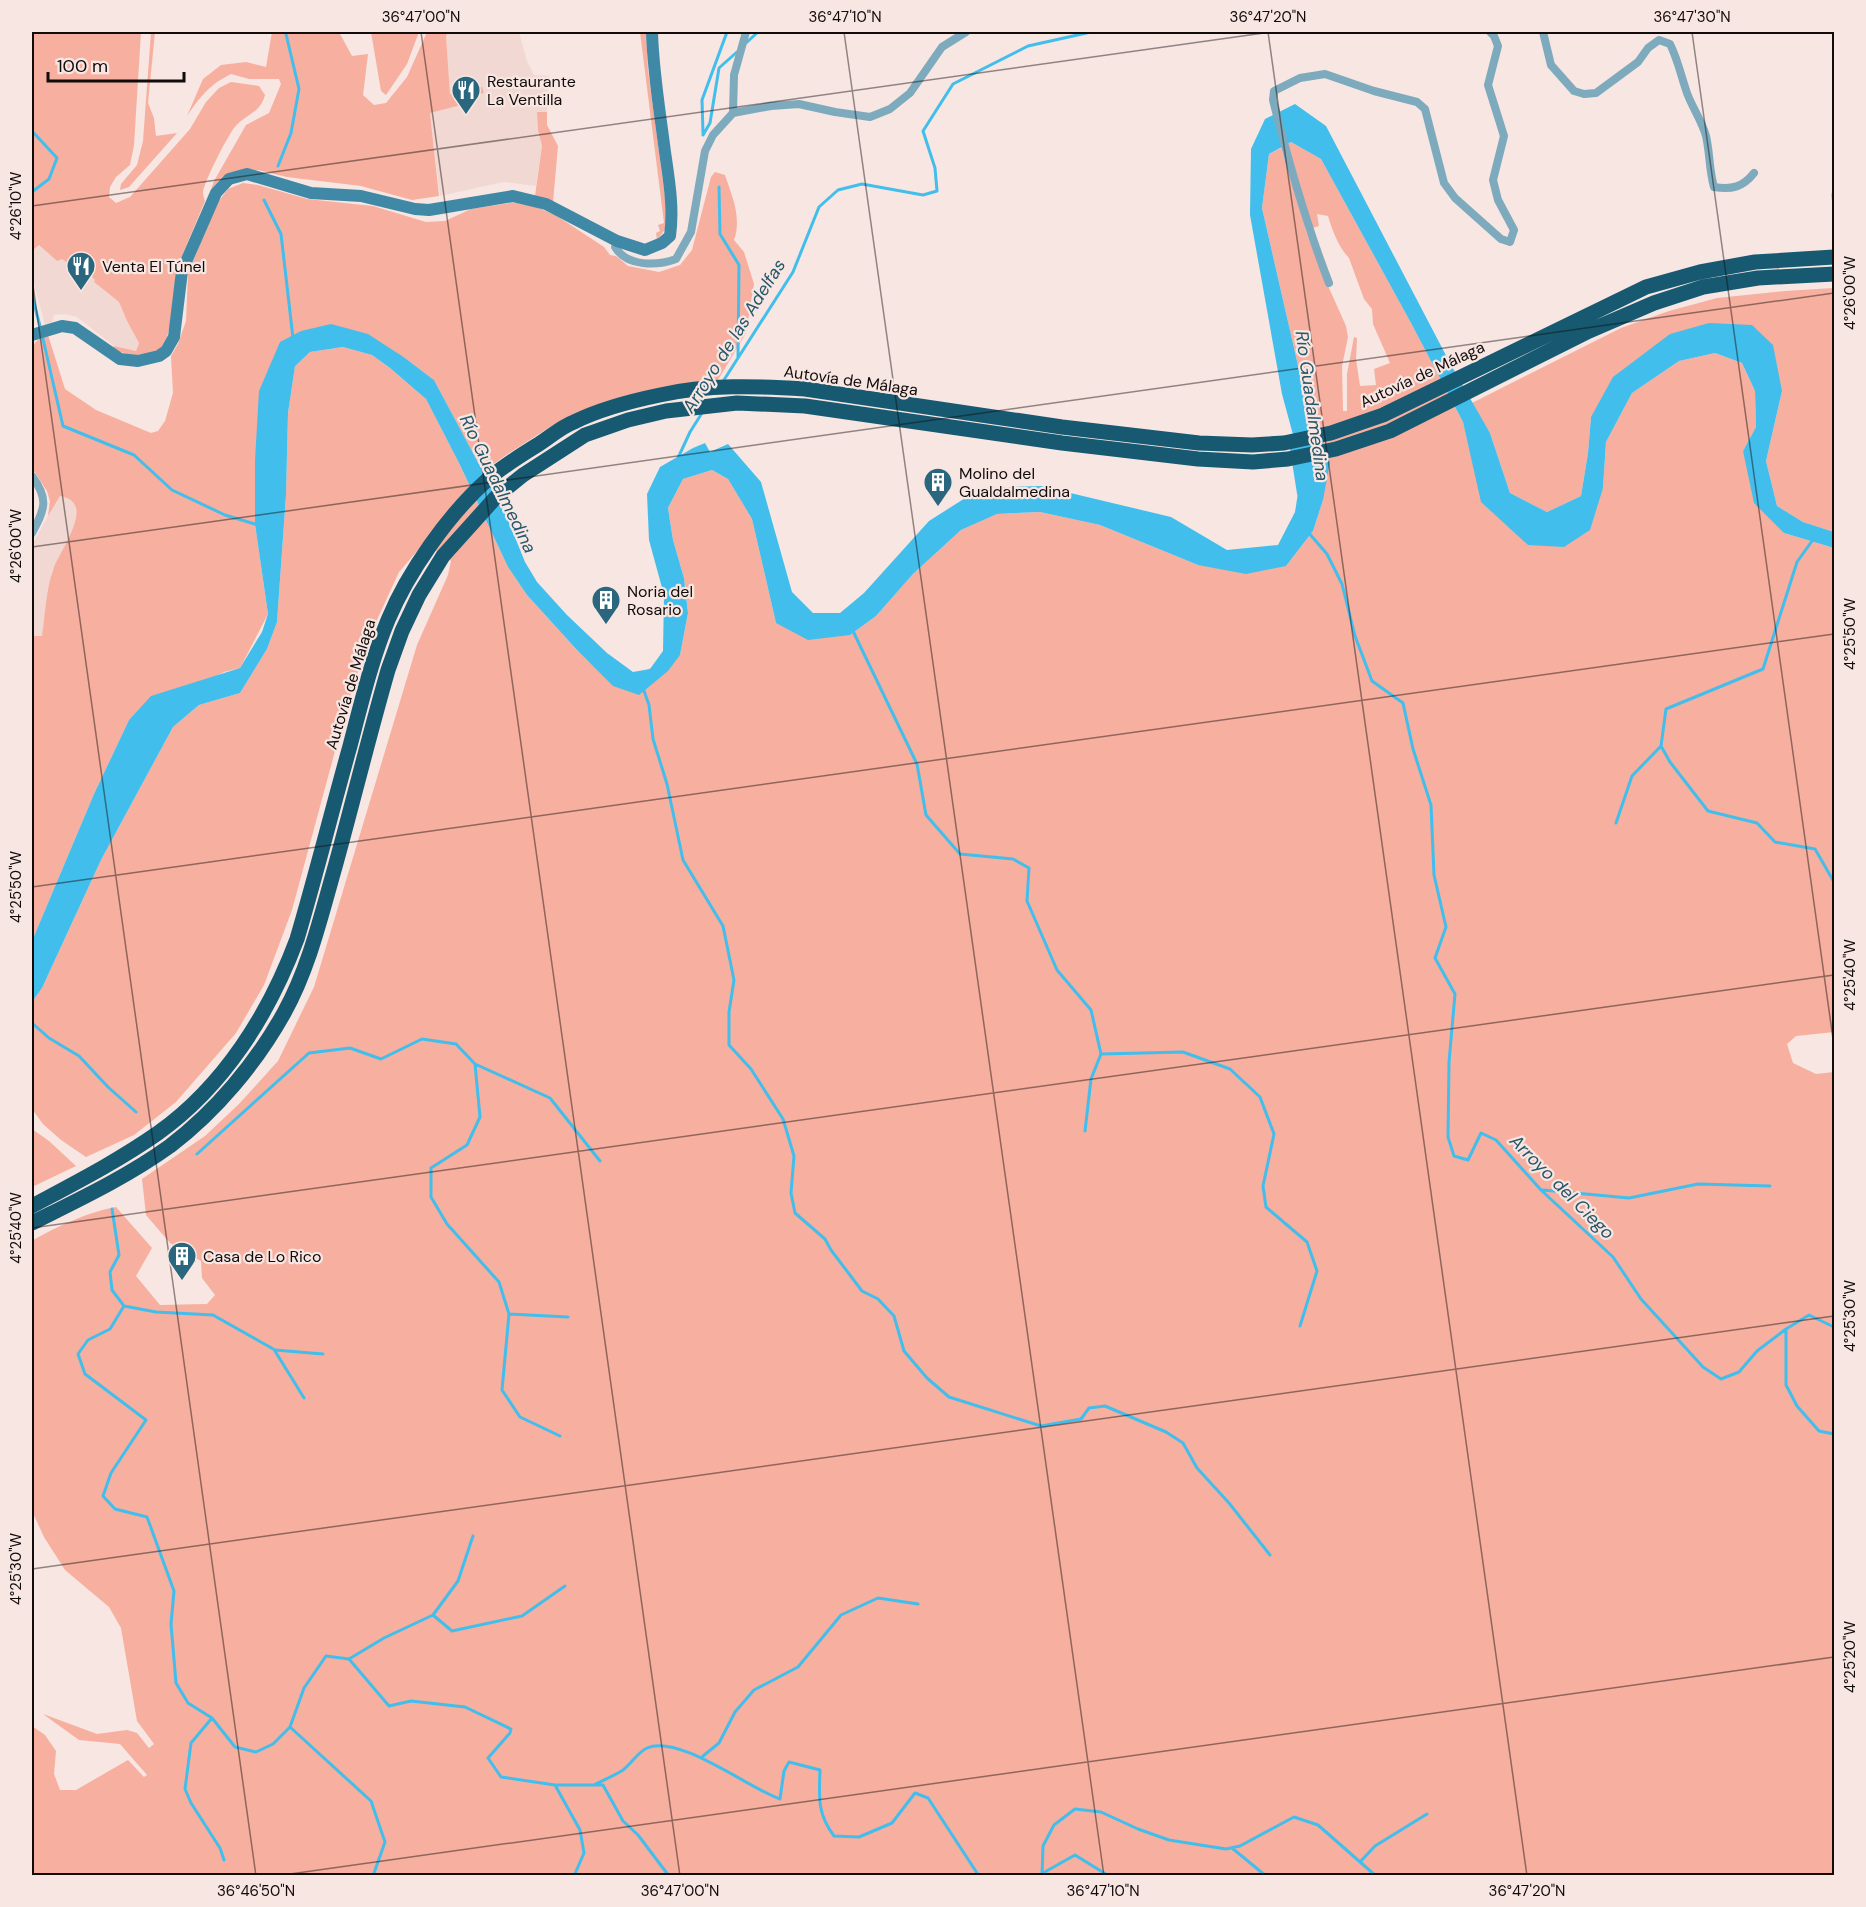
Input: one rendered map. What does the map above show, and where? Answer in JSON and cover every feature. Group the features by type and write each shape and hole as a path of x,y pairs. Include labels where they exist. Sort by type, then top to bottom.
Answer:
{"highway":[{"name":"Autovía de Málaga","path":"36,1202 128,1153 160,1132 185,1112 242,1047 269,1005 286,969 300,929 369,677 385,630 406,583 430,546 463,504 486,481 514,459 573,422 623,404 661,394 694,389 735,387 805,389 1062,427 1199,443 1252,445 1284,442 1330,433 1383,415 1646,287 1700,272 1755,262 1834,256"},
{"name":"Autovía de Málaga","path":"32,1223 108,1184 170,1145 228,1091 258,1056 285,1011 318,928 388,670 402,631 419,595 443,556 497,496 523,475 585,435 628,420 666,411 737,403 806,406 1073,444 1198,459 1253,462 1288,459 1336,449 1390,431 1600,326 1654,303 1703,287 1758,278 1834,273"}],"street":[{"path":"32,335 62,326 75,328 120,359 138,361 159,356 166,351 174,337 182,271 216,194 229,179 247,174 311,193 361,196 415,209 429,210 513,196 546,204 617,241 645,250 662,243 670,236 671,194 652,60 652,32"},
{"path":"733,113 734,75 746,32"},
{"path":"617,241 615,247 618,253 638,262 660,265 676,259 691,232 705,151 713,135 733,113 771,106 799,104 870,117 890,109 910,93 942,47 966,32"},
{"path":"1329,283 1308,229 1290,170 1274,91 1300,78 1326,74 1374,91 1417,102 1425,109 1444,183 1455,198 1501,239 1510,242 1514,230 1498,200 1493,180 1504,136 1488,85 1498,46 1490,32"},
{"path":"1543,32 1551,65 1574,91 1584,94 1596,93 1638,62 1648,48 1659,40 1670,44 1676,55 1687,93 1705,132 1714,187 1727,189 1742,186 1754,173"},
{"path":"32,476 43,495 44,505 32,533"}],"shaded area":[{"path":"32,32 141,32 134,145 130,165 116,177 110,187 109,197 116,203 130,197 190,129 206,102 219,88 231,82 259,86 265,95 260,106 234,128 211,170 203,192 205,201 176,270 173,313 167,337 160,349 150,354 136,356 112,350 114,346 136,351 139,343 119,302 94,282 91,276 89,278 62,259 57,261 39,245 32,251"},
{"path":"151,32 155,32 148,103 154,118 156,136 177,133 129,187 120,190 121,184 137,165 143,141"},
{"path":"272,32 339,32 352,56 368,54 363,95 374,105 386,103 407,77 427,32 448,32 446,36 450,94 482,87 484,93 469,97 469,103 430,113 439,196 412,200 361,186 287,177 258,170 238,171 222,177 210,192 246,125 269,113 281,84 279,79 249,79 231,74 206,92 187,116 203,79 221,65 246,62 266,67"},
{"path":"371,32 419,32 407,64 386,95 381,91"},
{"path":"448,32 519,32 527,61 534,75 549,76 547,112 537,112 542,146 536,186 503,182 440,196 430,113 469,103 469,97 482,88 450,94 446,36"},
{"path":"640,32 646,32 648,70 668,219 666,228 657,240 656,233 660,231 658,225 664,223"},
{"path":"537,112 547,112 547,125 558,146 553,202 535,196 542,146"},
{"path":"1291,142 1321,159 1463,422 1472,458 1528,545 1603,488 1606,442 1632,393 1679,361 1715,353 1742,363 1755,391 1756,427 1743,451 1784,533 1834,548 1834,1032 1796,1036 1787,1044 1793,1063 1816,1074 1834,1072 1834,1875 32,1875 32,1726 45,1735 56,1751 54,1774 60,1790 76,1790 128,1760 144,1777 147,1775 120,1744 79,1740 43,1714 97,1734 127,1730 137,1733 149,1748 154,1744 137,1721 121,1628 109,1607 65,1570 44,1537 32,1511 32,1241 72,1221 116,1207 152,1248 136,1276 160,1305 207,1304 215,1295 202,1278 201,1261 170,1243 146,1215 142,1179 205,1136 239,1104 278,1061 314,987 417,645 448,575 451,561 424,543 399,572 371,633 348,703 292,910 264,985 236,1033 176,1102 134,1135 86,1157 43,1124 32,1109 32,1002 42,988 101,860 173,727 199,705 240,693 267,649 277,622 286,495 288,413 295,365 310,352 343,347 372,355 426,399 508,567 527,595 577,650 613,685 680,655 688,613 684,578 673,540 668,508 683,479 712,470 728,479 752,519 776,623 850,635 876,616 913,574 961,530 997,514 1040,512 1100,525 1198,565 1286,566 1313,531 1323,500 1318,429 1307,405 1262,208 1269,154 1281,148 1307,234 1346,326 1348,337 1342,366 1343,411 1347,411 1347,374 1354,337 1357,338 1356,359 1360,386 1376,385 1374,369 1390,363 1373,324 1372,309 1364,299 1349,258 1336,238 1328,216 1317,214 1319,226 1312,228 1288,144"},
{"path":"715,172 725,175 737,215 734,240 744,252 754,284 746,333 718,380 553,425 483,472 434,380 405,358 301,331 255,524 268,614 240,668 224,672 129,720 94,794 32,941 32,636 42,636 47,594 53,570 68,540 76,517 76,507 71,500 60,496 48,516 50,501 47,491 32,468 32,355 36,342 48,335 65,389 96,410 151,433 158,431 165,421 173,393 171,356 186,321 188,275 218,202 228,189 243,183 258,185 307,199 373,206 426,222 445,221 471,209 517,202 532,205 557,216 628,266 659,272 680,265 692,250 711,177"},
{"path":"39,245 57,261 62,259 89,278 91,276 96,280 94,282 119,302 139,343 136,351 114,346 77,317 66,314 54,315 52,323 45,325 32,276 32,251"},
{"path":"1834,288 1834,532 1803,522 1777,506 1766,461 1782,391 1709,323 1591,417 1581,496 1547,512 1510,493 1490,433 1472,403 1621,328 1669,311 1717,298"},
{"path":"59,496 68,497 75,503 74,528 52,571 42,636 32,636 32,545"},
{"path":"32,1129 76,1166 32,1187"}],"water":[{"path":"1295,104 1326,126 1451,365 1490,433 1510,493 1547,512 1581,496 1591,417 1613,377 1670,334 1709,323 1752,325 1773,345 1782,391 1766,461 1777,506 1803,522 1834,532 1834,548 1784,533 1754,503 1743,451 1756,427 1755,391 1742,363 1715,353 1679,361 1632,393 1606,442 1603,488 1590,530 1564,547 1528,545 1481,502 1463,422 1411,323 1321,159 1291,142 1269,154 1262,208 1307,405 1330,462 1323,500 1313,531 1286,566 1246,574 1198,565 1100,525 1040,512 997,514 961,530 913,574 876,616 850,635 808,640 776,623 752,519 728,479 712,470 683,479 668,508 673,540 684,578 688,613 680,655 668,671 639,695 613,686 527,595 508,567 426,399 372,355 343,347 310,352 295,366 288,413 286,495 277,622 267,649 240,693 199,705 173,727 101,860 42,988 32,1002 32,941 94,794 129,720 151,696 240,668 262,632 268,614 255,524 255,460 259,391 280,342 301,331 331,324 368,334 434,380 506,515 525,562 537,582 567,615 607,653 633,672 650,669 663,651 664,595 649,540 647,494 660,467 705,443 710,452 728,444 761,482 792,592 813,613 840,613 864,593 929,521 981,488 1041,486 1171,517 1227,550 1278,545 1295,512 1302,468 1282,394 1250,215 1251,149 1265,119"}],"waterway":[{"path":"278,166 291,133 299,89 287,32"},
{"path":"703,133 702,100 727,32"},
{"path":"746,43 758,32"},
{"name":"Arroyo de las Adelfas","path":"722,383 793,272 819,207 838,190 862,184 923,195 937,191 935,168 923,131 953,84 1028,46 1091,32"},
{"path":"703,135 710,123 719,68 737,52"},
{"path":"32,131 57,158 49,179 32,192"},
{"path":"719,187 720,234 739,265 738,357"},
{"path":"1834,189 1834,208"},
{"path":"264,200 281,234 293,338"},
{"path":"32,296 40,326"},
{"path":"43,339 63,426 134,455 172,490 225,515 258,525"},
{"name":"Arroyo de las Adelfas","path":"678,458 702,413"},
{"name":"Río Guadalmedina","path":"1297,442 1305,493"},
{"name":"Arroyo del Ciego","path":"1308,532 1327,554 1342,584 1355,636 1372,681 1403,703 1413,749 1431,805 1434,875 1446,927 1435,958 1455,994 1449,1062 1448,1137 1454,1156 1468,1160 1481,1133 1496,1140 1541,1190 1613,1257 1641,1299 1703,1367 1721,1379 1739,1372 1757,1351 1809,1315 1834,1327"},
{"path":"1812,541 1797,562 1763,669 1666,709 1661,746 1670,762 1708,811 1757,823 1775,842 1815,849 1834,882"},
{"path":"852,629 917,764 926,815 960,854 1013,859 1029,868 1027,901 1057,970 1091,1010 1101,1054 1091,1079 1085,1131"},
{"path":"643,688 649,705 653,739 667,784 683,860 723,926 734,980 729,1012 729,1045 751,1069 783,1119 794,1156 791,1193 795,1213 825,1239 862,1291 878,1299 894,1316 904,1351 927,1378 949,1397 1041,1426 1081,1419 1089,1408 1105,1406 1166,1432 1183,1443 1197,1468 1229,1503 1270,1555"},
{"path":"1616,823 1632,776 1661,746"},
{"path":"32,1023 49,1038 79,1056 136,1112"},
{"path":"197,1154 309,1053 350,1048 381,1059 422,1039 456,1044 475,1064 480,1117 467,1145 431,1168 431,1197 447,1224 499,1282 509,1314 502,1390 520,1417 560,1436"},
{"path":"1101,1054 1183,1052 1230,1069 1260,1097 1274,1134 1263,1186 1266,1207 1307,1242 1317,1271 1300,1326"},
{"path":"475,1064 550,1098 600,1161"},
{"path":"1543,1190 1629,1198 1698,1184 1770,1186"},
{"path":"112,1209 119,1255 110,1272 112,1290 124,1306 110,1329 88,1340 78,1354 85,1374 146,1420 111,1473 103,1496 115,1509 147,1517 174,1591 171,1624 176,1683 188,1703 212,1718 235,1747 256,1752 273,1744 290,1727 304,1688 326,1656 349,1659 389,1706 411,1701 465,1707 511,1729 488,1758 501,1777 555,1785 603,1785 623,1821 638,1835 669,1876"},
{"path":"124,1306 156,1312 213,1315 275,1350 323,1354"},
{"path":"509,1314 568,1317"},
{"path":"1786,1329 1786,1385 1797,1406 1819,1431 1834,1434"},
{"path":"275,1351 304,1398"},
{"path":"349,1659 384,1638 433,1615 458,1581 473,1536"},
{"path":"433,1615 452,1631 522,1616 565,1586"},
{"path":"703,1756 719,1743 735,1712 754,1690 798,1667 841,1615 878,1598 918,1604"},
{"path":"212,1718 191,1743 185,1789 191,1803 220,1848 224,1860"},
{"path":"290,1727 371,1801 385,1842 373,1876"},
{"path":"594,1785 623,1770 647,1748 661,1746 695,1755 780,1799 784,1771 789,1762 820,1770 822,1812 834,1836 859,1837 892,1823 915,1793 928,1798 979,1876"},
{"path":"555,1785 580,1830 584,1853 574,1876"},
{"path":"1042,1876 1043,1846 1054,1825 1075,1809 1101,1812 1169,1840 1226,1849 1240,1846 1294,1817 1318,1825 1376,1876"},
{"path":"1360,1862 1375,1846 1427,1814"},
{"path":"1232,1848 1266,1876"},
{"path":"1043,1873 1075,1855 1109,1876"}],"place":[{"name":"Restaurante La Ventilla","path":"466,116"},
{"name":"Venta El Túnel","path":"81,292"},
{"name":"Molino del Gualdalmedina","path":"938,508"},
{"name":"Noria del Rosario","path":"606,626"},
{"name":"Casa de Lo Rico","path":"182,1282"}]}
